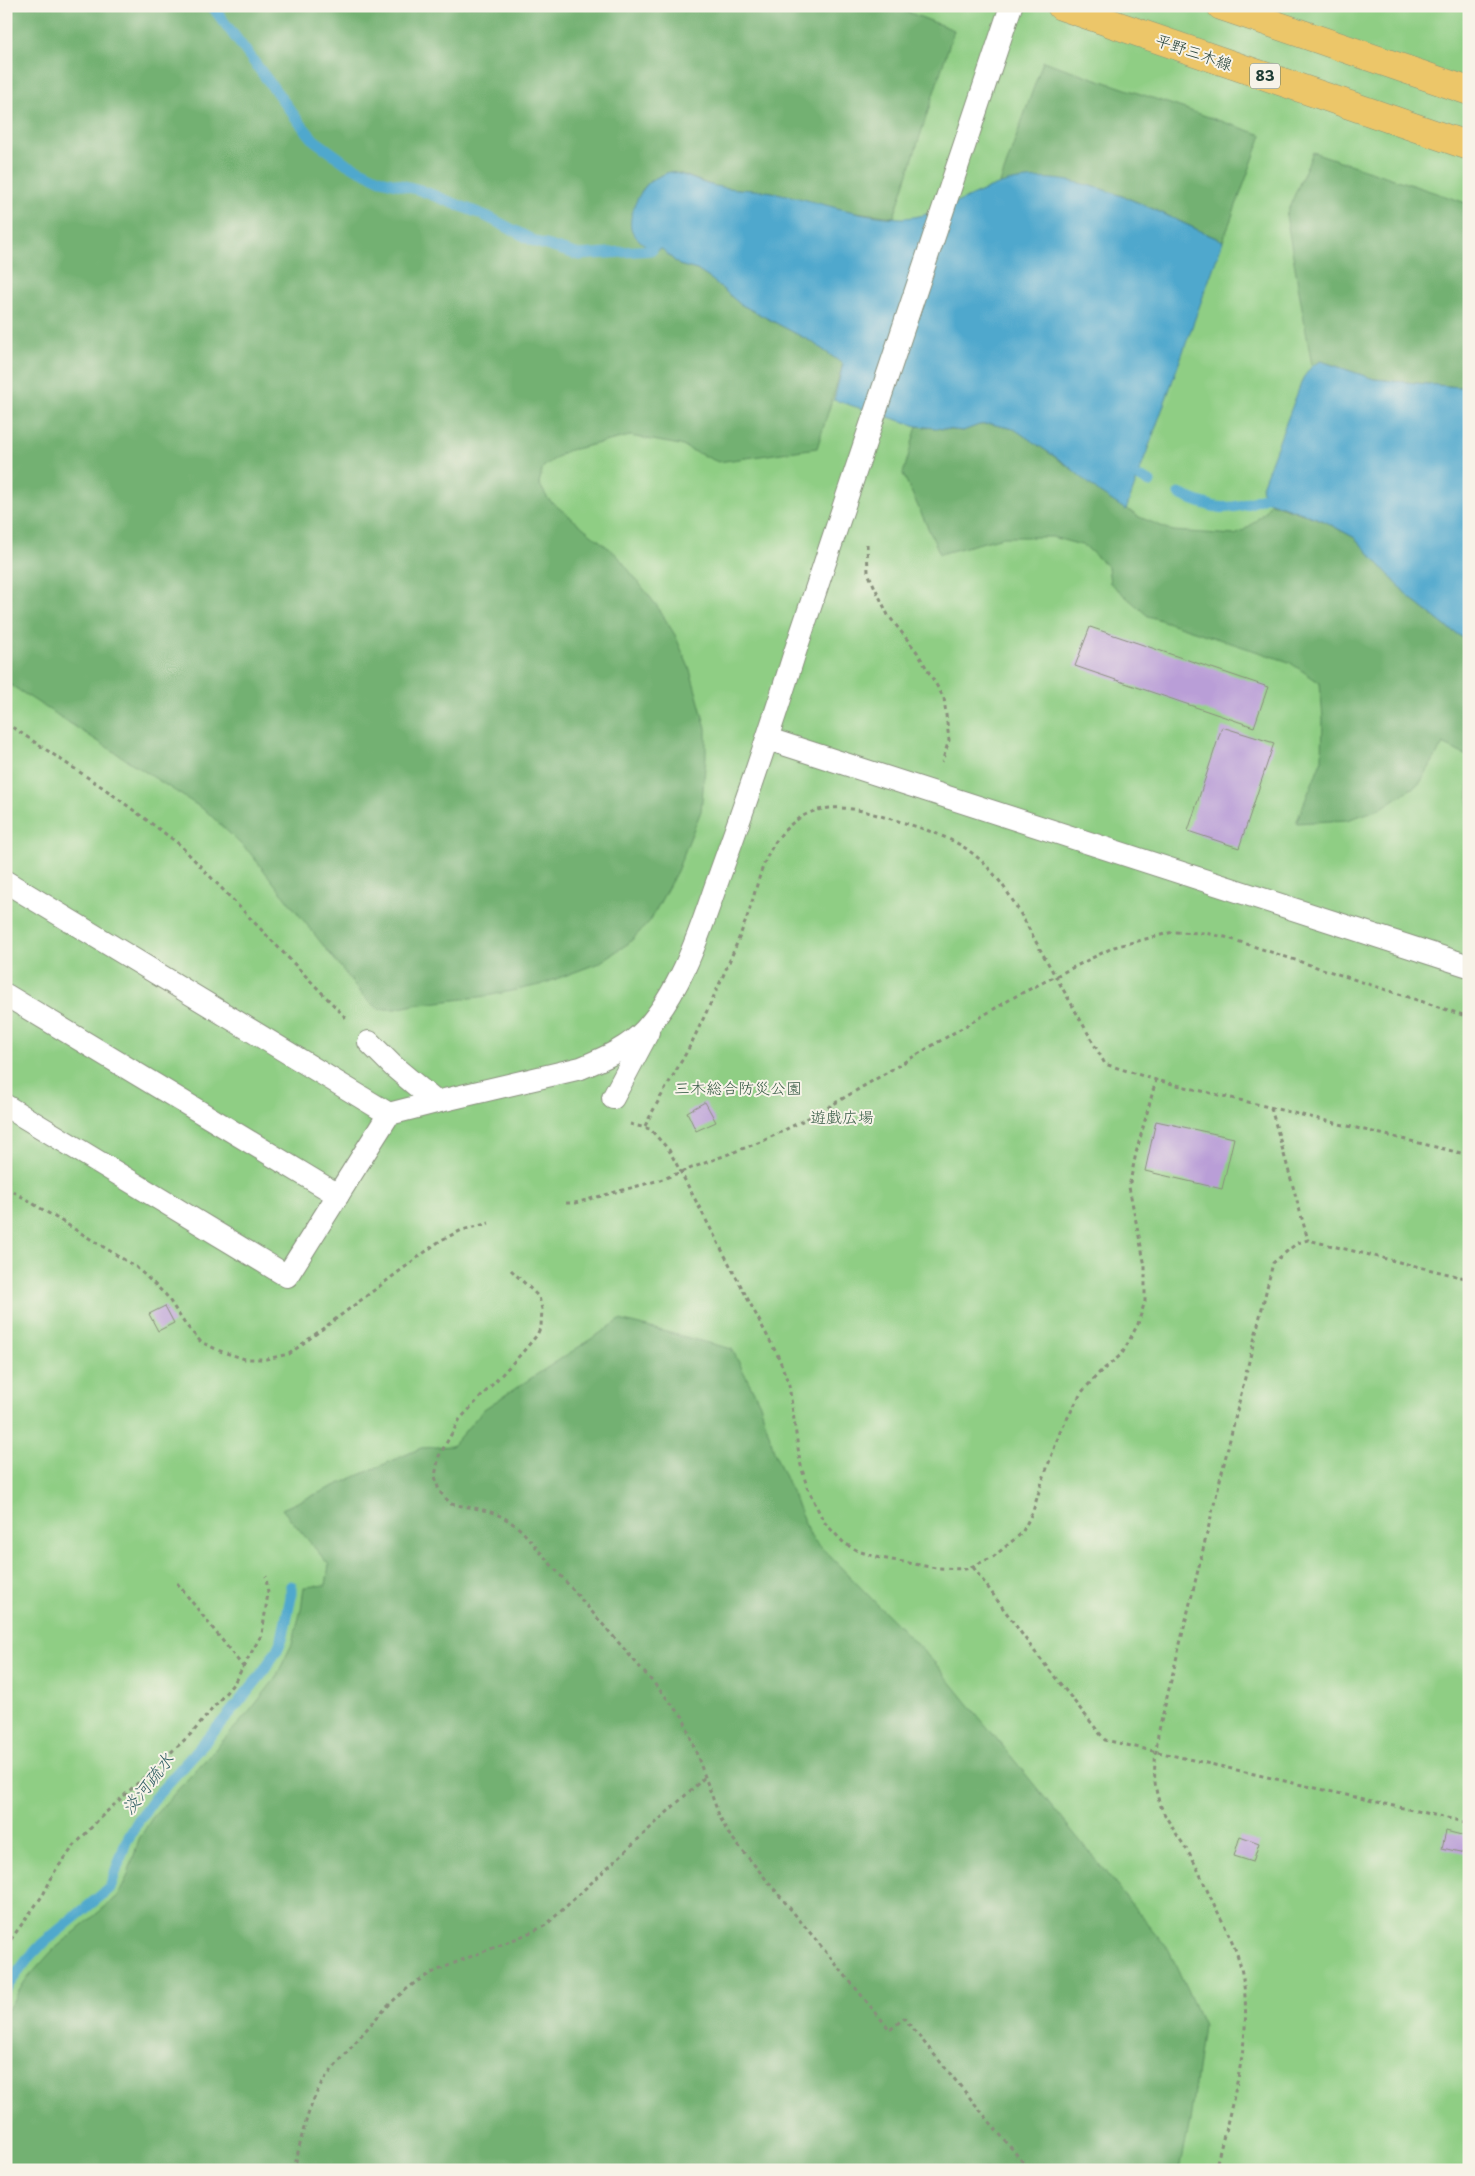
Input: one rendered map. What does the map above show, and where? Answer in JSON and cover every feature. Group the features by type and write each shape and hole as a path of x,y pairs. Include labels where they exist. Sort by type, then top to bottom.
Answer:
{"main road":[{"name":"平野三木線","path":"1061,6 1469,146"},
{"path":"1221,6 1469,91"}],"lane":[{"path":"613,1098 692,952 768,739 794,655 1011,6"},
{"path":"768,739 1469,966"},
{"path":"6,882 389,1114"},
{"path":"6,995 338,1195"},
{"path":"6,1106 287,1276 389,1114 581,1068 629,1044 645,1029 658,1012"},
{"path":"369,1042 393,1066 436,1102"}],"path":[{"path":"866,536 868,573 888,615 917,652 944,698 949,740 922,830"},
{"path":"6,724 105,788 179,844 369,1042"},
{"path":"1156,1080 1129,1186 1145,1266 1145,1301 1138,1324 1122,1354 1099,1373 1081,1393 1060,1432 1035,1506 1022,1533 993,1557 973,1567 956,1570 876,1557 858,1551 844,1543 824,1522 812,1499 803,1474 788,1385 779,1358 681,1173 663,1142 645,1126 690,1045 708,1008 745,925 763,870 775,842 796,820 826,807 850,807 953,841 967,849 995,874 1056,976 1105,1064 1156,1080 1469,1155"},
{"path":"566,1203 634,1188 681,1173 747,1148 786,1130 1016,996 1114,947 1173,932 1205,933 1225,937 1469,1017"},
{"path":"1271,1108 1308,1240"},
{"path":"6,1187 136,1266 166,1295 185,1324 201,1342 220,1351 245,1359 266,1359 289,1354 441,1240 462,1230 489,1223"},
{"path":"1215,2170 1237,2082 1242,2050 1246,2014 1243,1978 1240,1962 1224,1924 1191,1857 1162,1810 1157,1796 1154,1772 1158,1734 1273,1262 1297,1243 1308,1240 1469,1279"},
{"path":"511,1270 538,1297 542,1309 541,1326 537,1335 527,1347 460,1419 439,1456 434,1476 439,1491 450,1504 495,1512 508,1518 522,1531 683,1717 728,1833 890,2030 904,2018 1022,2162 1010,2170"},
{"path":"973,1567 1035,1652 1105,1740 1469,1822"},
{"path":"6,1946 43,1895 54,1871 74,1846 102,1816 192,1732 234,1683 258,1642 265,1620 268,1593 266,1576"},
{"path":"177,1583 244,1668"},
{"path":"294,2170 300,2144 319,2089 378,2016 408,1988 433,1972 521,1938 546,1925 705,1777"}],"green space":[{"name":"三木総合防災公園","path":"6,6 1469,6 1469,2170 6,2170"},
{"path":"6,6 211,6 299,124 314,141 346,165 380,181 419,192 486,217 536,243 579,256 652,252 662,249 679,265 697,270 712,280 740,304 812,342 843,364 817,448 718,462 680,445 630,436 566,451 543,467 539,483 548,499 617,555 657,606 675,635 690,670 706,728 706,756 701,811 677,871 650,921 629,943 599,963 540,985 487,996 395,1009 378,1009 365,998 250,853 206,811 6,682"},
{"path":"213,6 892,6 954,30 894,217 848,211 771,192 716,187 682,174 669,172 651,180 642,190 645,244 651,249 579,253 536,240 486,214 419,188 381,179 346,162 314,138"},
{"path":"1043,61 1262,135 1223,241 1132,200 1085,184 1060,180 1036,180 999,186"},
{"path":"1313,152 1469,204 1469,388 1374,379 1321,361 1312,366 1286,215"},
{"path":"991,424 1014,429 1137,516 1173,531 1235,535 1255,521 1270,503 1321,520 1355,538 1409,597 1445,626 1469,642 1469,757 1443,744 1420,783 1380,809 1347,820 1296,823 1322,759 1323,719 1320,683 1289,662 1148,616 1110,583 1108,567 1085,546 1052,537 1003,537 940,554 903,474 917,426 962,431 979,425"},
{"path":"620,1320 732,1349 760,1404 775,1454 811,1537 935,1663 1169,1950 1203,2025 1190,2121 1180,2170 6,2170 6,2012 25,1981 52,1951 118,1896 128,1875 139,1839 152,1818 249,1712 275,1679 292,1644 301,1610 304,1587 326,1585 329,1565 282,1509 421,1448 452,1446 484,1409"}],"water":[{"path":"669,172 715,186 772,192 868,215 901,218 928,214 1008,182 1036,179 1064,180 1119,195 1223,241 1126,510 1100,493 1066,464 1014,429 991,424 979,425 963,431 917,426 834,400 843,364 812,342 740,304 712,280 697,270 679,265 662,249 652,250 634,234 631,218 635,204 651,181"},
{"path":"1321,361 1374,379 1469,388 1469,642 1445,626 1409,597 1355,538 1322,520 1268,501 1261,489 1303,378 1312,366"}],"building":[{"path":"1090,627 1268,687 1254,727 1075,666"},
{"path":"1222,727 1274,743 1239,848 1188,831"},
{"path":"705,1102 716,1122 696,1131 687,1112"},
{"path":"1156,1121 1234,1138 1222,1189 1145,1171"},
{"path":"165,1306 174,1323 158,1331 149,1314"},
{"path":"1446,1831 1469,1837 1469,1854 1442,1848"},
{"path":"1240,1836 1259,1843 1253,1862 1234,1856"}],"waterway":[{"path":"212,6 314,140 347,164 381,180 420,190 486,216 536,242 579,255 652,250"},
{"path":"1141,478 1150,482"},
{"path":"1179,494 1203,503 1222,507 1241,506 1265,497"},
{"name":"淡河疏水","path":"6,1988 42,1944 110,1888 126,1842 138,1821 153,1800 225,1719 261,1675 277,1650 282,1639 291,1597 291,1586"}],"park label":[{"name":"遊戯広場","path":"842,1117"}]}
